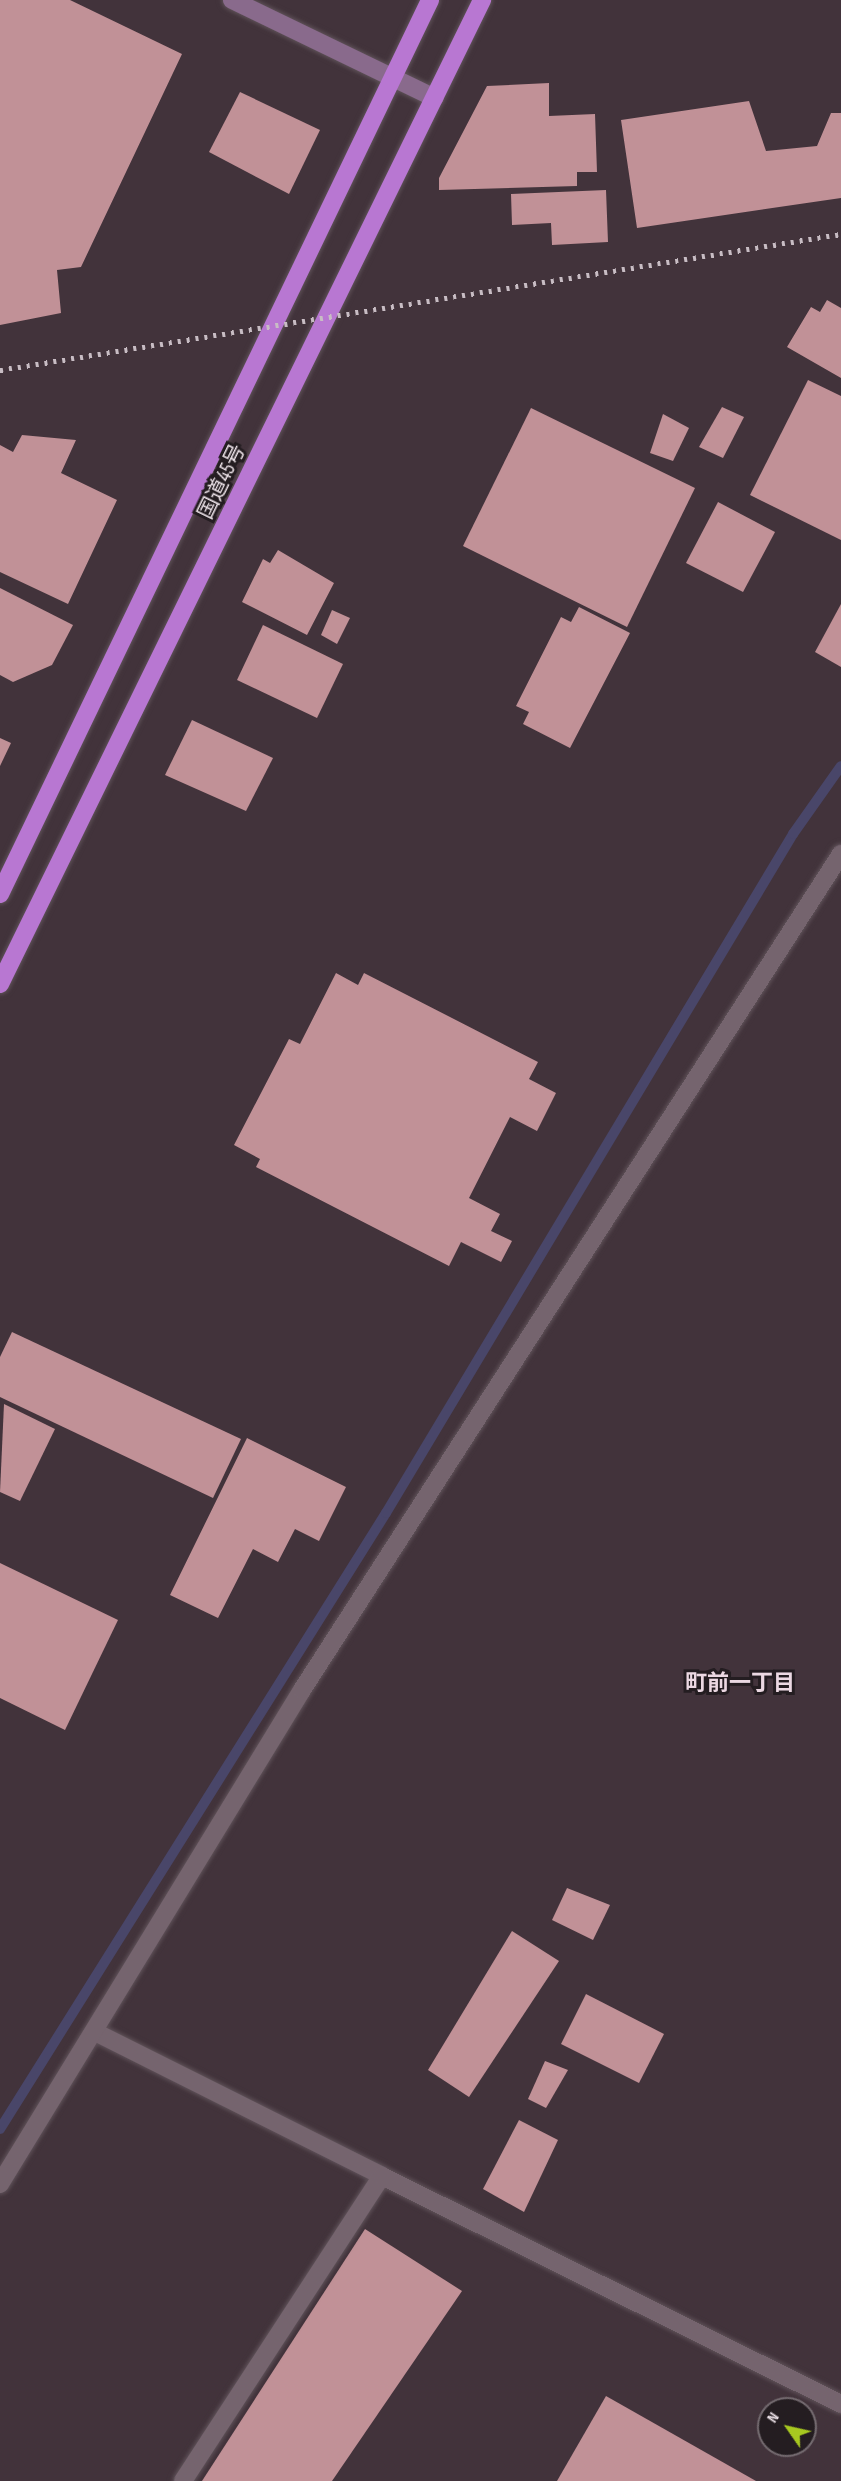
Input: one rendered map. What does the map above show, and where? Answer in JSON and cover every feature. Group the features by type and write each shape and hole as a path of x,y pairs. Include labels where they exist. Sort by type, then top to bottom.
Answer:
{"highway":[{"name":"国道45号","path":"0,894 430,0"},
{"name":"国道45号","path":"0,984 482,0"}],"street":[{"path":"232,0 435,98"},
{"path":"0,2184 302,1690 841,854"},
{"path":"95,2032 841,2404"},
{"path":"183,2481 382,2176"}],"building":[{"path":"0,0 70,0 182,54 81,267 57,270 61,313 0,325"},
{"path":"549,83 549,116 595,114 597,172 577,172 577,186 439,190 439,178 487,86"},
{"path":"240,92 320,130 289,194 209,152"},
{"path":"749,101 766,151 817,146 831,113 841,113 841,198 637,228 621,120"},
{"path":"606,190 608,242 552,245 551,223 512,225 511,194"},
{"path":"827,300 841,308 841,378 787,347 811,307 820,312"},
{"path":"808,380 841,396 841,540 750,495"},
{"path":"722,407 744,417 723,458 699,447"},
{"path":"531,408 695,488 627,627 463,546"},
{"path":"663,414 689,428 673,461 650,453"},
{"path":"22,435 76,440 61,473 117,500 68,604 0,572 0,445 13,452"},
{"path":"718,502 775,532 743,592 686,563"},
{"path":"278,550 334,583 307,635 242,602 263,559 270,563"},
{"path":"0,588 73,625 52,665 13,682 0,675"},
{"path":"841,604 841,667 815,652"},
{"path":"579,607 630,633 570,748 523,724 529,712 516,706 561,617 571,622"},
{"path":"332,610 350,618 337,644 321,635"},
{"path":"263,625 343,664 317,718 237,680"},
{"path":"192,720 273,758 246,811 165,775"},
{"path":"0,738 11,743 0,766"},
{"path":"336,973 358,985 364,973 538,1062 529,1079 556,1093 537,1131 510,1117 469,1198 500,1214 491,1231 512,1241 501,1262 461,1242 449,1266 256,1167 260,1159 234,1145 289,1039 300,1044"},
{"path":"12,1332 241,1439 213,1498 0,1397 0,1357"},
{"path":"4,1404 55,1429 20,1501 0,1492"},
{"path":"247,1438 346,1487 319,1541 295,1529 278,1562 253,1549 218,1618 170,1595"},
{"path":"0,1563 118,1620 65,1730 0,1698"},
{"path":"567,1888 610,1905 593,1940 552,1920"},
{"path":"512,1931 559,1961 469,2097 428,2070"},
{"path":"586,1994 664,2034 639,2083 561,2044"},
{"path":"545,2061 568,2070 546,2108 528,2099"},
{"path":"519,2120 558,2140 524,2212 483,2189"},
{"path":"365,2229 462,2291 332,2481 202,2481"},
{"path":"606,2396 756,2481 557,2481"}],"waterway":[{"path":"0,2129 386,1513 793,834 841,766"}],"railway":[{"path":"0,370 841,234"}],"district":[{"name":"町前一丁目","path":"740,1684"}]}
